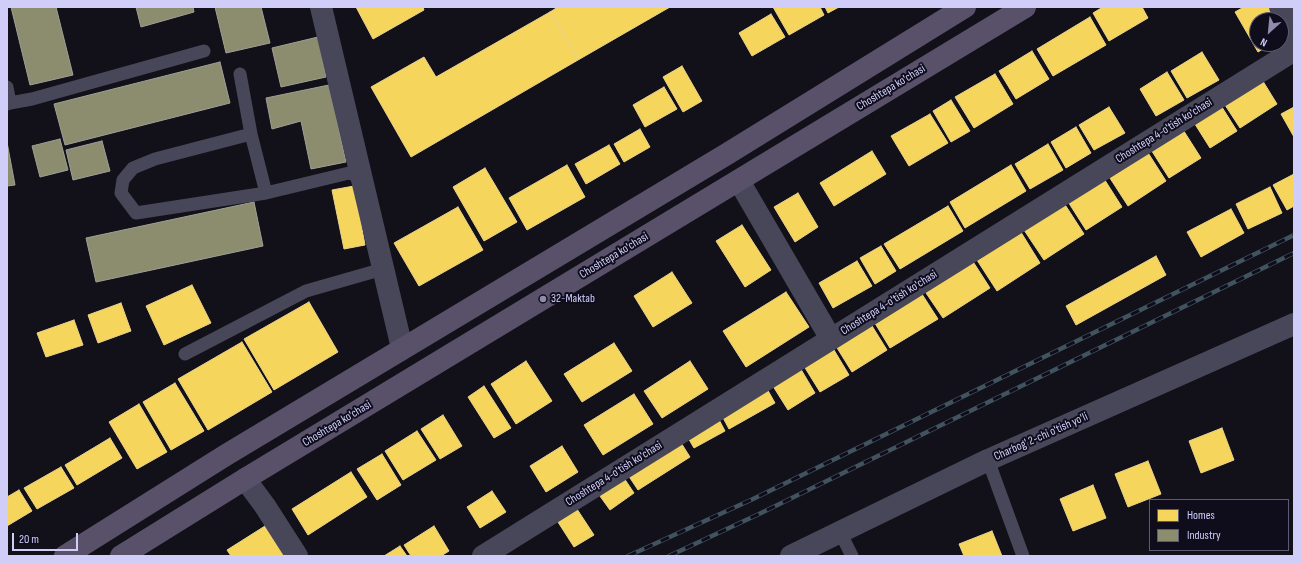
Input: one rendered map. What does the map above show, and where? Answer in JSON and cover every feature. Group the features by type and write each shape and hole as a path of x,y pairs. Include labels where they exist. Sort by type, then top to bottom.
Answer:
{"main road":[{"path":"65,556 226,455 727,154 965,7"},
{"name":"Choshtepa ko'chasi","path":"122,556 245,479 1025,7"},
{"path":"917,36 936,61"}],"street":[{"path":"322,7 402,348"},
{"path":"1280,7 1294,29"},
{"name":"Choshtepa 4-o'tish ko'chasi","path":"483,556 1290,53 1294,48"},
{"path":"739,181 831,338"},
{"name":"Charbog' 2-chi o'tish yo'li","path":"790,556 988,460 1294,324"},
{"path":"245,479 265,506 297,556"}],"lane":[{"path":"7,87 9,103 32,99 204,51"},
{"path":"240,74 251,134 266,193"},
{"path":"251,134 155,159 133,168 123,180 121,193 136,212 266,193 349,174 362,178"},
{"path":"185,354 306,291 383,269"},
{"path":"988,460 1023,556"},
{"path":"840,532 852,556"}],"building: Homes":[{"path":"356,7 423,7 424,10 373,39"},
{"path":"558,7 670,7 578,60 550,12"},
{"path":"773,7 820,7 824,15 789,35"},
{"path":"825,7 839,7 828,13"},
{"path":"1103,7 1142,7 1148,18 1109,41 1093,13"},
{"path":"1244,7 1273,7 1276,12 1249,12 1249,36 1235,12"},
{"path":"550,12 578,60 411,157 371,87 424,57 436,77"},
{"path":"771,14 785,37 752,56 739,33"},
{"path":"1090,17 1106,45 1053,76 1037,49"},
{"path":"1032,51 1049,79 1016,99 999,71"},
{"path":"1202,52 1219,80 1187,98 1171,71"},
{"path":"682,66 702,101 683,112 663,77"},
{"path":"1167,72 1184,100 1156,116 1140,89"},
{"path":"995,74 1013,104 974,128 955,97"},
{"path":"1261,78 1277,104 1240,128 1223,102"},
{"path":"664,87 677,109 645,127 633,105"},
{"path":"951,100 970,131 951,142 933,111"},
{"path":"1220,104 1237,131 1210,148 1193,121"},
{"path":"1109,107 1125,133 1094,150 1079,125"},
{"path":"1294,107 1294,137 1281,114"},
{"path":"930,114 948,143 909,166 891,136"},
{"path":"1180,125 1201,158 1169,178 1148,145"},
{"path":"1076,127 1091,153 1066,168 1051,142"},
{"path":"640,129 650,147 624,162 614,144"},
{"path":"1048,144 1063,170 1030,189 1015,164"},
{"path":"609,145 620,164 586,184 575,164"},
{"path":"1145,148 1166,181 1128,206 1106,172"},
{"path":"872,151 886,174 834,206 820,183"},
{"path":"567,165 585,197 527,230 509,198"},
{"path":"1011,165 1026,191 965,228 950,202"},
{"path":"485,168 517,222 484,241 453,187"},
{"path":"1101,174 1122,207 1086,230 1065,197"},
{"path":"1294,174 1294,206 1287,210 1273,185"},
{"path":"354,186 365,245 344,249 332,190"},
{"path":"1270,187 1282,213 1248,229 1236,204"},
{"path":"798,193 818,227 795,242 774,207"},
{"path":"1062,200 1084,234 1044,260 1022,227"},
{"path":"948,206 963,231 900,269 884,244"},
{"path":"458,207 483,250 419,286 394,243"},
{"path":"1231,209 1244,233 1201,257 1187,232"},
{"path":"742,225 771,270 745,287 716,241"},
{"path":"1019,229 1040,263 997,291 975,257"},
{"path":"881,246 896,271 875,284 860,258"},
{"path":"1156,256 1166,275 1076,325 1066,306"},
{"path":"972,260 990,288 943,318 924,290"},
{"path":"857,261 872,286 833,308 819,283"},
{"path":"672,272 692,303 653,327 634,296"},
{"path":"192,285 211,323 164,345 146,306"},
{"path":"920,291 938,319 890,348 873,320"},
{"path":"786,292 809,327 746,367 723,331"},
{"path":"309,302 338,352 274,390 244,339"},
{"path":"121,303 131,331 98,343 88,315"},
{"path":"74,320 83,345 46,357 37,333"},
{"path":"869,321 887,350 852,372 834,343"},
{"path":"242,342 272,392 208,430 178,379"},
{"path":"614,343 632,371 582,402 564,374"},
{"path":"831,345 849,375 820,392 802,363"},
{"path":"526,361 552,401 516,424 491,384"},
{"path":"690,361 708,389 662,418 644,391"},
{"path":"799,366 815,393 788,410 771,383"},
{"path":"175,383 204,431 171,450 143,402"},
{"path":"484,386 511,428 494,438 468,397"},
{"path":"766,387 775,403 729,429 720,412"},
{"path":"634,394 653,424 603,455 584,425"},
{"path":"139,404 167,452 137,469 109,422"},
{"path":"716,414 725,431 694,448 684,431"},
{"path":"443,415 462,446 440,459 421,429"},
{"path":"1222,428 1234,460 1201,473 1189,441"},
{"path":"417,431 436,460 403,480 385,451"},
{"path":"110,438 122,458 77,485 65,465"},
{"path":"678,438 690,457 638,490 626,472"},
{"path":"562,446 578,472 546,492 530,466"},
{"path":"382,454 401,485 377,500 357,469"},
{"path":"1148,461 1161,494 1128,507 1115,474"},
{"path":"61,467 74,488 37,509 24,488"},
{"path":"351,472 367,497 308,535 292,509"},
{"path":"622,475 634,493 610,510 597,492"},
{"path":"1093,485 1106,518 1073,531 1060,499"},
{"path":"19,490 32,511 7,526 7,497"},
{"path":"492,491 506,512 480,528 467,507"},
{"path":"575,506 594,535 574,547 556,519"},
{"path":"265,526 284,556 231,556 227,550"},
{"path":"434,526 449,551 441,556 411,556 404,545"},
{"path":"992,531 1002,556 964,556 959,544"},
{"path":"400,546 407,556 384,556"}],"building: Industry":[{"path":"11,7 56,7 73,75 30,85"},
{"path":"136,7 193,7 194,12 141,27"},
{"path":"215,7 261,7 270,43 226,53"},
{"path":"318,37 326,77 281,87 272,48"},
{"path":"220,62 230,103 65,145 54,104"},
{"path":"329,85 346,162 311,169 301,121 272,129 266,98"},
{"path":"60,139 68,170 40,177 32,146"},
{"path":"102,141 110,171 73,180 66,150"},
{"path":"7,142 15,185 7,186"},
{"path":"254,202 263,246 96,282 86,238"}],"railway":[{"path":"628,556 753,499 1294,235"},
{"path":"669,556 759,514 1294,253"}],"place":[{"name":"32-Maktab","path":"543,299"}]}
